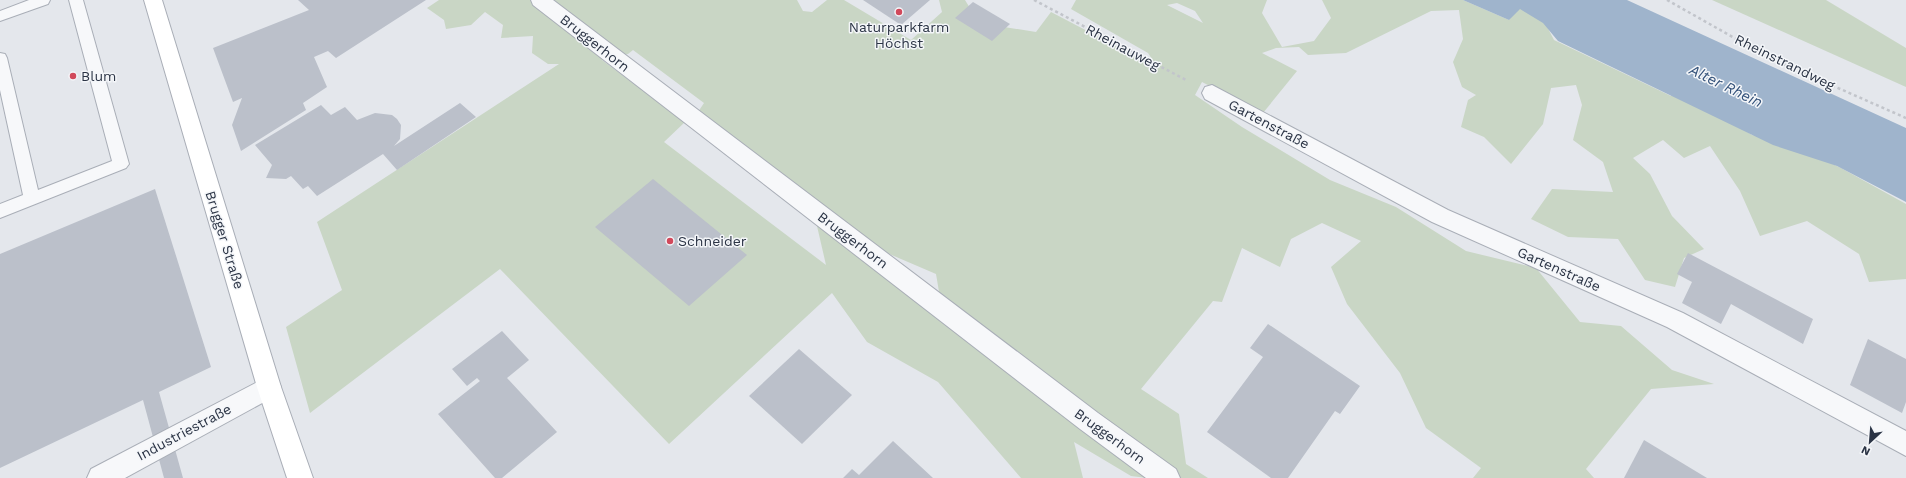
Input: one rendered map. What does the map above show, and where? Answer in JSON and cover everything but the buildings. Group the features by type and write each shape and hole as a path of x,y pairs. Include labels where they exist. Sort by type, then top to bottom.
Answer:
{"main road":[{"name":"Brugger Straße","path":"152,0 269,387 300,478"}],"street":[{"name":"Bruggerhorn","path":"540,0 1083,417 1167,478"},
{"name":"Gartenstraße","path":"1212,93 1440,216 1675,320 1906,444"},
{"name":"Industriestraße","path":"100,478 269,387"}],"lane":[{"path":"0,16 43,0"},
{"path":"0,211 121,164 76,0"},
{"path":"0,58 32,199"}],"path":[{"name":"Rheinauweg","path":"1034,0 1212,93"},
{"name":"Rheinstrandweg","path":"1667,0 1770,58 1906,118"}],"green space":[{"path":"439,0 797,0 803,11 812,12 827,0 844,0 911,40 942,12 939,0 965,0 979,23 1036,32 1051,12 1158,68 1148,53 1071,9 1076,0 1267,0 1262,13 1282,47 1314,41 1331,18 1322,0 1463,0 1509,20 1519,6 1541,15 1554,40 1671,96 1676,84 1752,135 1782,140 1841,168 1906,204 1906,279 1869,282 1859,254 1807,221 1760,236 1740,191 1710,146 1684,158 1663,140 1633,158 1650,174 1672,216 1704,249 1684,258 1675,287 1645,280 1618,239 1568,237 1531,219 1552,189 1613,192 1603,162 1573,140 1582,105 1576,85 1551,88 1543,124 1511,164 1484,137 1461,127 1468,100 1476,95 1462,87 1453,62 1463,39 1459,10 1431,11 1346,53 1308,55 1299,47 1276,48 1262,53 1297,71 1263,113 1202,82 1195,95 1242,127 1330,180 1396,207 1466,251 1536,268 1580,322 1621,326 1672,370 1714,384 1651,389 1586,469 1594,478 1473,478 1481,468 1426,428 1400,373 1347,304 1331,267 1361,241 1322,223 1291,239 1280,267 1242,248 1222,302 1213,301 1141,389 1179,414 1186,464 1208,478 1147,478 1131,476 1074,442 1083,478 1021,478 938,382 867,342 832,293 669,444 500,269 310,413 286,327 342,290 317,222 559,64 548,64 532,53 533,36 501,38 503,25 485,12 471,25 446,29 444,20 427,8","holes":["1177,3 1195,11 1203,23 1167,5","633,50 704,103 698,112 814,213 826,265 664,142 685,122 602,60 628,54","873,247 936,274 944,321"]},
{"path":"1712,0 1826,0 1906,48 1906,87"}],"water":[{"name":"Alter Rhein","path":"1463,0 1627,0 1906,128 1906,202 1837,166 1773,145 1558,41 1543,23 1520,9 1509,20"}],"place":[{"name":"Naturparkfarm Höchst","path":"899,12"},
{"name":"Blum","path":"73,76"},
{"name":"Schneider","path":"670,241"}]}
